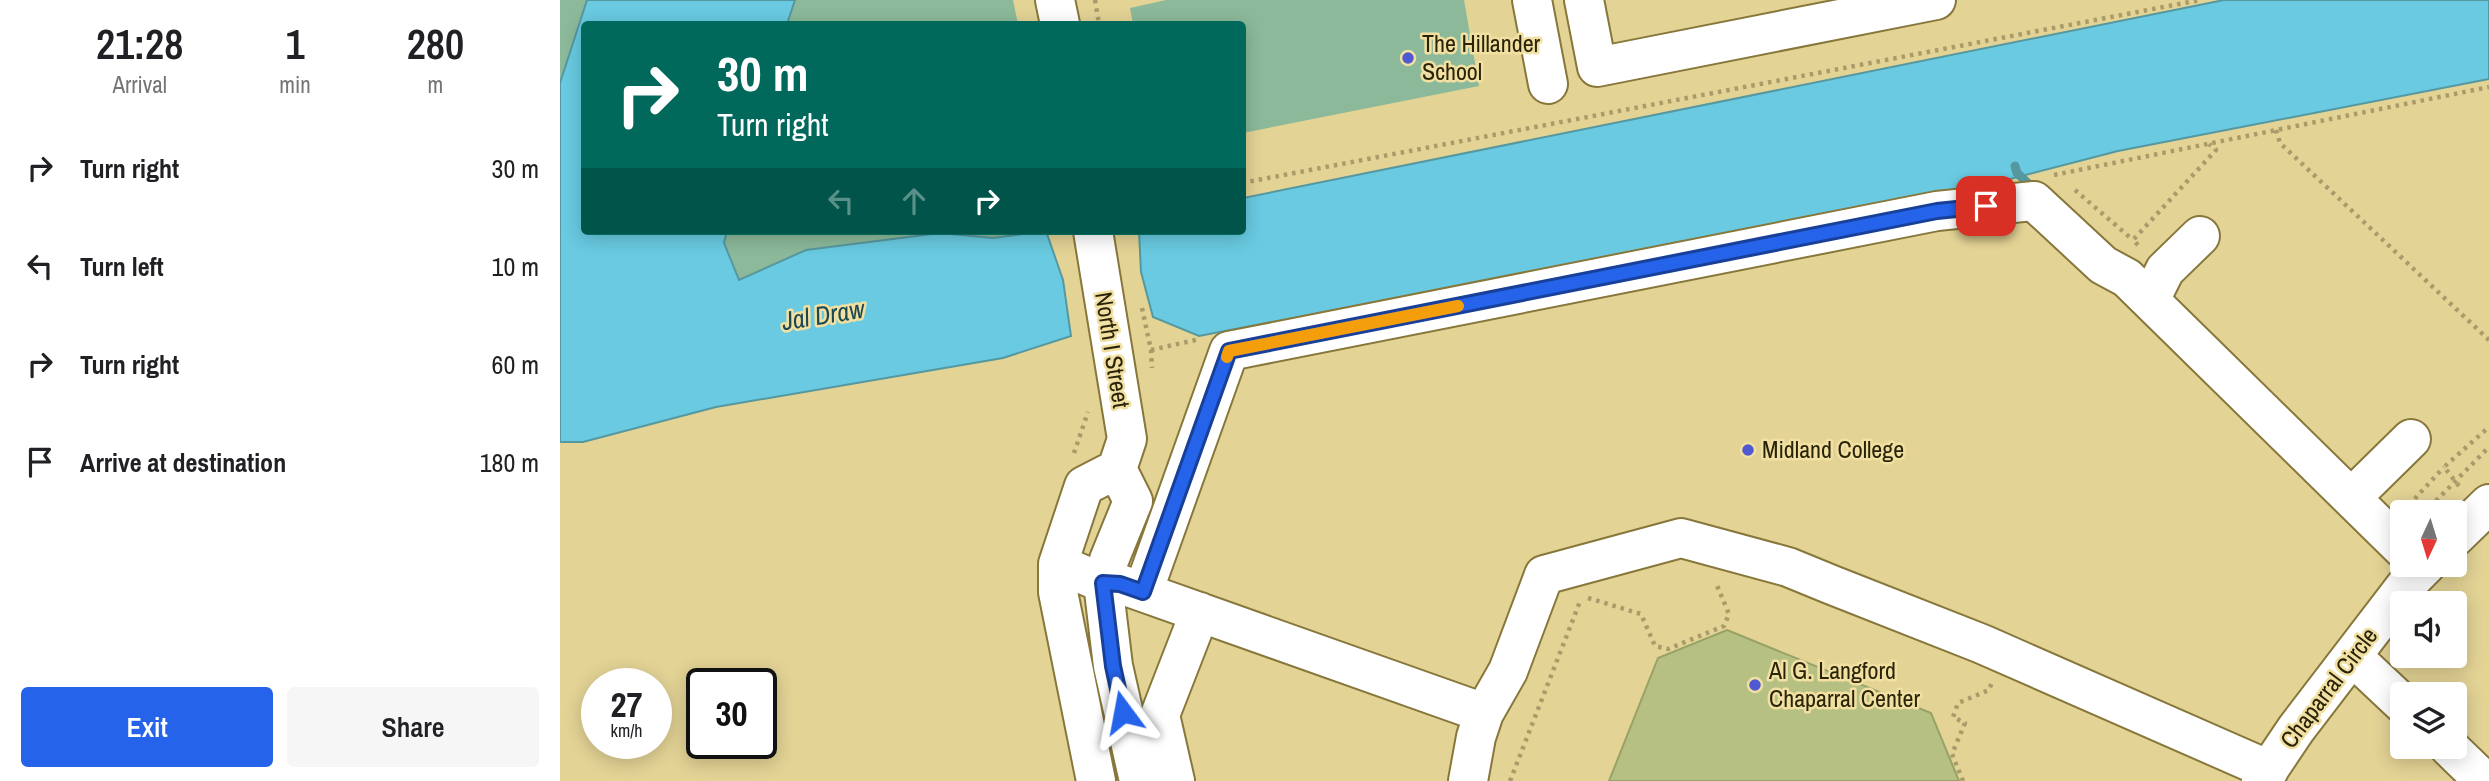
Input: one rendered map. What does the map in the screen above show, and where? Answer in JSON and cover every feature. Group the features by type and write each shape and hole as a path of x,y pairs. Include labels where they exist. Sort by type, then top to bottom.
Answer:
{"street":[{"path":"1055,0 1059,21"},
{"path":"1532,0 1548,84"},
{"path":"1584,0 1597,67 1936,0"},
{"path":"1143,592 1229,351 1937,211 2035,201 2103,265 2127,278 2157,285 2351,498 2390,535"},
{"name":"North I Street","path":"1094,235 1127,439 1117,469"},
{"path":"2157,285 2200,236"},
{"path":"2351,498 2411,439"},
{"path":"1096,781 1058,592 1058,564 1084,486 1117,469 1133,501 1109,560 1103,583 1113,666 1139,781"},
{"path":"2468,524 2486,507"},
{"path":"1468,781 1476,737 1484,713 1508,671 1544,575 1681,538 1788,568 1993,649 2265,775"},
{"path":"1058,564 1103,583 1120,584 1484,713"},
{"name":"Chaparral Circle","path":"2265,775 2296,729 2410,578"},
{"path":"1175,781 1160,715 1200,612"},
{"path":"2352,656 2390,692"},
{"path":"2461,759 2484,781"}],"path":[{"path":"1096,0 1098,21"},
{"path":"1246,182 2200,0"},
{"path":"2276,130 2280,142 2489,340"},
{"path":"2133,240 2185,187 2216,150 2209,144"},
{"path":"2056,175 2133,240 2157,285"},
{"path":"2414,500 2444,467 2489,427"},
{"path":"2437,500 2489,447"},
{"path":"2444,467 2455,482 2486,507"},
{"path":"2378,471 2404,500"},
{"path":"1510,781 1582,596 1641,614 1655,646 1668,649 1724,626 1729,614 1716,583 1719,573"},
{"path":"1963,781 1952,754 1965,723 1953,717 1958,703 1989,690 1995,675"}],"green space":[{"path":"560,0 587,0 560,83"},
{"path":"795,0 1013,0 1017,21 788,21"},
{"name":"The Hillander School","path":"1166,0 1464,0 1479,86 1246,132 1246,21 1132,21 1130,8"},
{"path":"726,235 924,235 806,250 739,280 724,242"},
{"path":"961,235 1016,235 993,238"}],"water":[{"name":"Jal Draw","path":"587,0 795,0 788,21 581,21 581,235 726,235 724,243 739,280 806,250 924,235 993,238 1047,235 1063,280 1071,336 1003,358 716,407 583,442 560,442 560,83"},
{"path":"2224,0 2489,0 2489,79 2118,151 1987,185 1199,336 1153,317 1141,272 1139,235 1246,235 1246,197"}],"building":[{"name":"Al G. Langford Chaparral Center","path":"1727,630 1931,713 1959,781 1609,781 1658,658"}],"waterway":[{"path":"2015,166 2017,173 2035,190"}],"slow traffic":[{"path":"1227,357 1229,351 1458,306"}],"place":[{"name":"The Hillander School","path":"1408,58"},
{"name":"Midland College","path":"1748,450"},
{"name":"Al G. Langford Chaparral Center","path":"1755,685"}],"route":[{"path":"1123,712 1113,666 1103,583 1120,584 1143,592 1229,351 1937,211 1986,206"}]}
